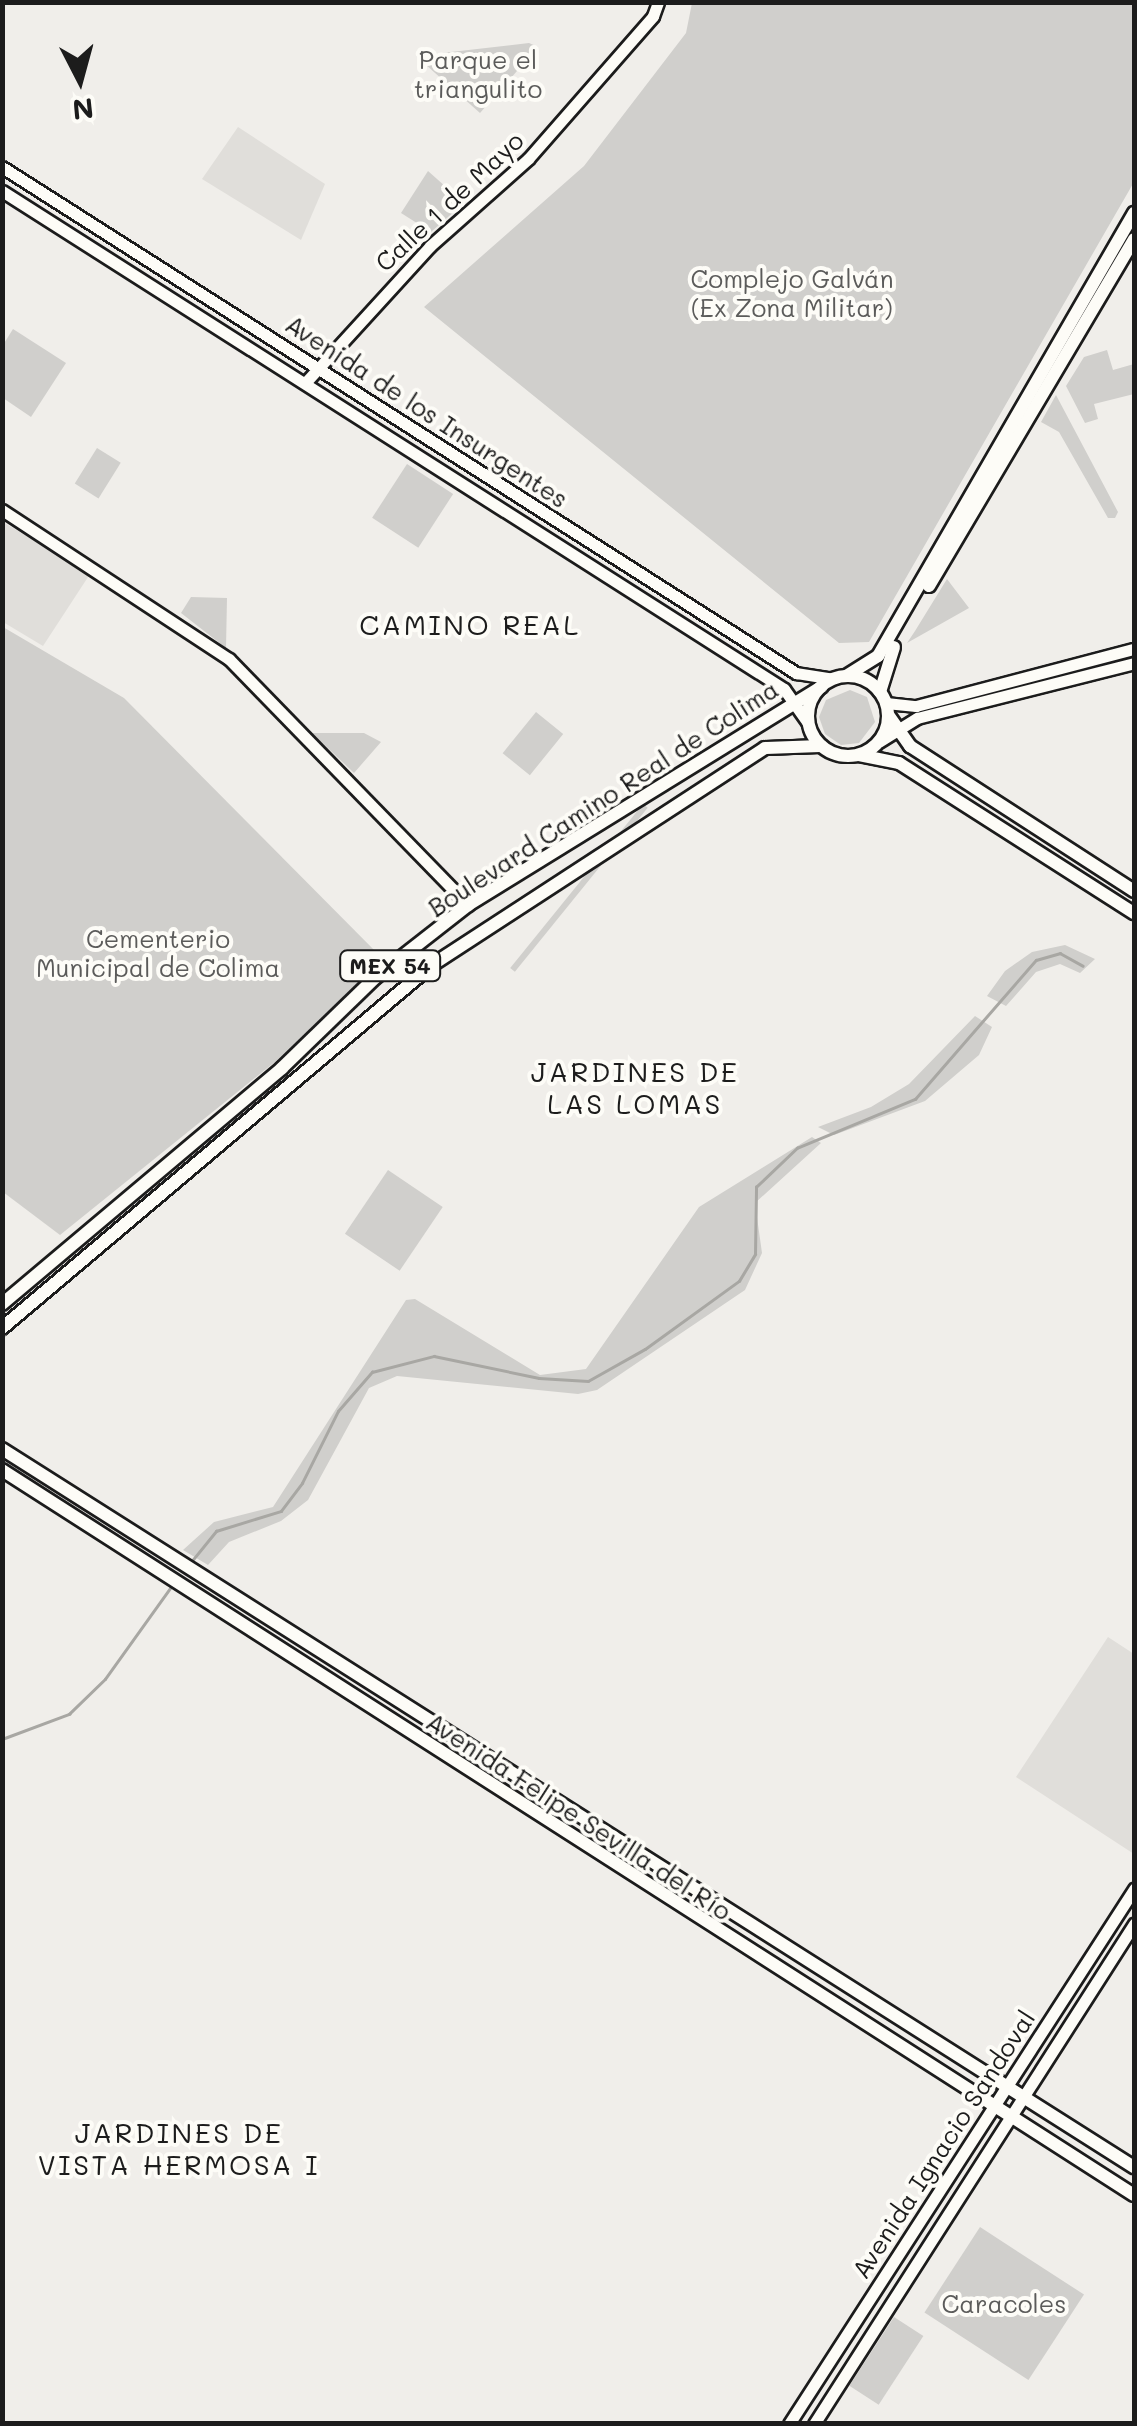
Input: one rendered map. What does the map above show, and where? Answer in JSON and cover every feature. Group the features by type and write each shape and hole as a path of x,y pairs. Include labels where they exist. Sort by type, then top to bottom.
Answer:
{"main road":[{"name":"Boulevard Camino Real de Colima","path":"2,1304 282,1068 371,982 468,905 796,700 878,656 1134,213"},
{"path":"859,755 880,740 886,660 1134,239"},
{"path":"1134,890 910,746 896,730 885,704 833,681 808,723 821,746 898,763 1134,914"},
{"name":"Boulevard Camino Real de Colima","path":"2,1328 414,979 765,748 821,746"},
{"path":"1051,860 1061,843"},
{"path":"401,958 414,979"},
{"path":"371,982 384,985 388,999"},
{"name":"Avenida Felipe Sevilla del Río","path":"2,1449 199,1568 1134,2167"},
{"name":"Avenida Felipe Sevilla del Río","path":"2,1470 168,1572 1134,2195"}],"street":[{"name":"Calle 1 de Mayo","path":"305,383 430,246 528,159 653,16 658,2"},
{"name":"Avenida de los Insurgentes","path":"2,167 796,673 833,681"},
{"name":"Avenida de los Insurgentes","path":"2,191 796,700 808,723"},
{"path":"2,510 229,659 468,905"},
{"path":"885,704 916,706 1134,649"},
{"path":"880,740 916,718 1134,662"},
{"name":"Avenida Ignacio Sandoval","path":"790,2424 1134,1888"},
{"name":"Avenida Ignacio Sandoval","path":"814,2424 1134,1924"}],"shaded area":[{"path":"238,127 325,184 301,240 202,179"},
{"path":"3,522 90,574 43,646 3,622"},
{"path":"1108,1637 1134,1654 1134,1854 1016,1777"}],"green space":[{"name":"Complejo Galván (Ex Zona Militar)","path":"692,3 1134,3 1134,182 869,642 839,643 424,307 584,166 686,33"},
{"name":"Parque el triangulito","path":"529,43 538,47 480,113 416,56"},
{"path":"428,171 464,203 431,232 401,213"},
{"path":"13,329 66,363 31,417 3,398 3,345"},
{"path":"1107,350 1113,370 1134,364 1134,394 1094,404 1098,419 1085,423 1066,386 1084,357"},
{"path":"1056,395 1118,512 1115,518 1108,518 1059,432 1041,422"},
{"path":"97,448 121,463 98,498 75,484"},
{"path":"407,464 453,494 418,548 372,518"},
{"path":"947,579 969,608 907,643 915,631"},
{"path":"191,597 227,598 226,648 181,613"},
{"name":"Cementerio Municipal de Colima","path":"3,627 124,698 383,959 276,1061 60,1235 3,1192"},
{"path":"850,690 867,697 875,722 859,743 841,745 825,734 819,717 826,700"},
{"path":"536,712 563,734 530,775 503,753"},
{"path":"312,733 364,733 381,742 354,773"},
{"path":"643,804 648,808 515,972 510,968"},
{"path":"1065,945 1095,959 1080,973 1060,964 1036,972 1006,1006 987,996 1005,971 1032,952"},
{"path":"975,1016 992,1027 979,1055 925,1101 834,1135 818,1127 871,1107 909,1084"},
{"path":"812,1137 821,1143 755,1203 762,1253 745,1290 597,1390 578,1394 397,1376 369,1388 308,1500 281,1521 229,1542 208,1565 183,1550 214,1522 273,1507 406,1300 415,1299 540,1375 586,1369 699,1207"},
{"path":"388,1170 443,1207 400,1271 345,1234"},
{"name":"Caracoles","path":"980,2227 1084,2295 1028,2380 924,2313"},
{"path":"894,2317 923,2336 879,2405 849,2386"}],"waterway":[{"path":"191,1562 216,1531 281,1511 302,1483 338,1411 372,1372 434,1356 539,1378 588,1381 645,1349 739,1281 755,1254 756,1187 797,1148 915,1099 1036,960 1060,953 1083,966"},
{"path":"2,1739 69,1714 105,1679 173,1584"}],"district":[{"name":"CAMINO REAL","path":"470,624"},
{"name":"JARDINES DE LAS LOMAS","path":"635,1087"},
{"name":"JARDINES DE VISTA HERMOSA I","path":"179,2148"}]}
